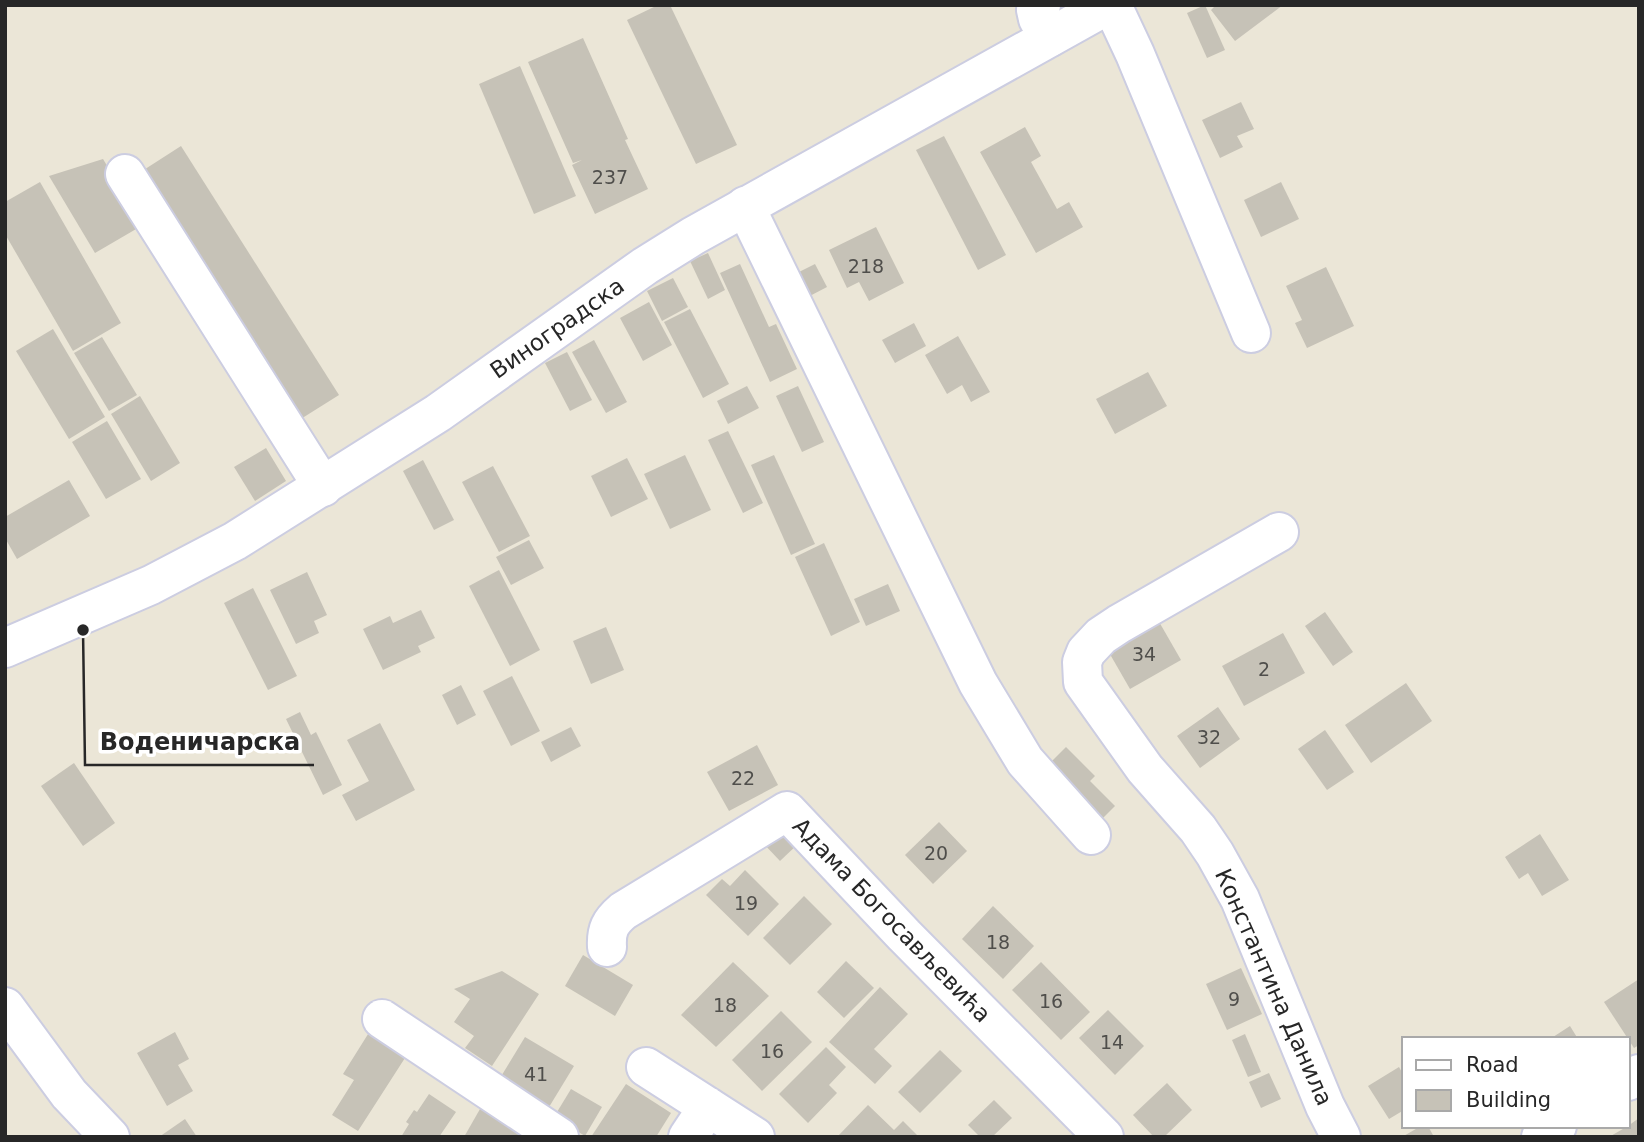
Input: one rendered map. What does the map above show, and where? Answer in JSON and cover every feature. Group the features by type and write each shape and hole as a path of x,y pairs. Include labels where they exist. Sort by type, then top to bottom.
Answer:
{"street":[{"name":"Виноградска","path":"5,648 195,563 323,488 438,413 645,266 1046,21 1110,5"},
{"path":"1110,5 1140,67 1251,333"},
{"path":"125,174 323,488"},
{"path":"745,206 978,683 1024,761 1091,835"},
{"name":"Константина Данила","path":"1279,531 1101,636 1086,652 1083,682 1091,697 1145,769 1208,841 1222,865 1248,919 1325,1106 1341,1137"},
{"name":"Адама Богосављевића","path":"607,947 606,934 611,922 623,911 786,811 904,935 1104,1137"},
{"path":"5,1007 69,1094 110,1137"},
{"path":"382,1019 559,1137"},
{"path":"646,1067 698,1122 755,1137"}],"building":[{"path":"658,5 670,5 737,145 696,164 627,20"},
{"path":"1205,5 1225,50 1207,58 1187,13"},
{"path":"1213,5 1283,5 1235,41 1211,10"},
{"path":"583,38 648,189 595,214 572,165 582,160 573,163 528,62"},
{"path":"520,66 576,196 534,214 479,84"},
{"path":"1241,102 1254,129 1237,136 1243,147 1220,158 1202,120"},
{"path":"1025,127 1041,156 1031,162 1057,209 1069,202 1083,227 1036,253 980,152"},
{"path":"944,136 1006,255 978,270 916,150"},
{"path":"181,146 339,395 296,422 139,173"},
{"path":"103,159 143,225 95,253 49,176"},
{"path":"40,182 121,323 73,351 5,234 5,202"},
{"path":"1281,182 1299,219 1261,237 1244,200"},
{"path":"876,227 904,283 869,301 859,282 847,288 829,250"},
{"path":"708,253 725,290 708,299 690,261"},
{"path":"740,264 769,327 776,324 797,369 770,382 720,273"},
{"path":"815,264 827,287 804,299 791,276"},
{"path":"1326,267 1354,326 1307,348 1295,323 1302,320 1286,286"},
{"path":"673,278 688,307 662,321 647,291"},
{"path":"649,302 672,345 643,361 620,318"},
{"path":"690,309 729,384 703,398 664,322"},
{"path":"914,323 926,346 895,363 882,340"},
{"path":"53,329 105,417 69,439 16,351"},
{"path":"958,336 990,392 971,402 962,385 947,394 925,355"},
{"path":"102,337 137,395 109,411 74,353"},
{"path":"594,340 627,402 606,413 572,352"},
{"path":"567,352 592,400 570,411 545,363"},
{"path":"1148,372 1167,406 1115,434 1096,399"},
{"path":"747,386 759,408 728,424 717,401"},
{"path":"798,386 824,442 802,452 776,396"},
{"path":"140,396 180,463 151,481 111,414"},
{"path":"107,421 141,479 106,499 72,442"},
{"path":"728,431 763,503 743,513 708,440"},
{"path":"266,448 286,481 255,501 234,467"},
{"path":"685,455 711,510 670,529 644,474"},
{"path":"774,455 815,544 791,555 751,465"},
{"path":"627,458 648,499 611,517 591,476"},
{"path":"423,460 454,520 434,530 403,471"},
{"path":"493,466 530,536 499,552 462,482"},
{"path":"69,480 90,516 17,559 5,538 5,517"},
{"path":"529,540 544,568 511,585 496,557"},
{"path":"824,543 860,622 831,636 795,557"},
{"path":"499,570 540,650 510,666 469,586"},
{"path":"307,572 327,615 314,621 319,633 296,644 270,590"},
{"path":"888,584 900,611 866,626 854,599"},
{"path":"253,588 297,676 268,690 224,603"},
{"path":"421,610 435,638 418,646 421,652 383,670 363,629 390,616 393,623"},
{"path":"1325,612 1353,652 1333,666 1305,626"},
{"path":"1158,620 1181,660 1130,689 1107,649"},
{"path":"606,627 624,670 591,684 573,641"},
{"path":"1283,633 1305,673 1244,706 1222,666"},
{"path":"512,676 540,731 511,746 483,691"},
{"path":"1406,683 1432,721 1371,763 1345,725"},
{"path":"461,685 476,715 457,725 442,695"},
{"path":"1218,707 1240,739 1200,768 1177,736"},
{"path":"300,712 311,735 316,732 342,785 323,795 286,719"},
{"path":"380,723 415,790 356,821 342,795 369,781 347,740"},
{"path":"571,727 581,746 551,762 541,742"},
{"path":"1325,730 1354,772 1327,790 1298,749"},
{"path":"757,745 778,785 729,811 707,772"},
{"path":"1066,747 1095,776 1090,781 1115,806 1096,825 1042,771"},
{"path":"74,763 115,823 83,846 41,786"},
{"path":"939,822 967,851 933,884 905,855"},
{"path":"779,823 799,843 780,861 761,841"},
{"path":"1540,834 1569,880 1542,896 1528,873 1519,879 1505,857"},
{"path":"745,870 779,904 748,936 706,895 722,879 730,886"},
{"path":"804,896 832,924 790,965 763,938"},
{"path":"993,906 1034,946 1003,979 962,939"},
{"path":"583,955 633,985 615,1016 565,986"},
{"path":"846,961 874,988 844,1018 817,992"},
{"path":"733,962 769,996 716,1047 681,1015"},
{"path":"1041,962 1090,1012 1061,1040 1012,990"},
{"path":"1241,968 1262,1014 1227,1030 1206,984"},
{"path":"502,971 539,994 492,1066 465,1048 474,1036 454,1022 470,999 454,989"},
{"path":"1639,979 1639,1045 1634,1048 1630,1037 1627,1037 1604,1002"},
{"path":"880,987 908,1014 874,1049 892,1066 875,1084 829,1042"},
{"path":"1108,1010 1144,1046 1115,1075 1079,1038"},
{"path":"781,1011 812,1042 762,1091 732,1060"},
{"path":"375,1023 412,1047 358,1131 332,1115 354,1080 343,1074"},
{"path":"1570,1026 1577,1037 1553,1037"},
{"path":"175,1032 189,1059 178,1065 193,1091 167,1106 137,1053"},
{"path":"1245,1034 1261,1072 1248,1077 1232,1040"},
{"path":"525,1037 574,1066 546,1112 497,1083"},
{"path":"826,1047 846,1067 829,1085 837,1093 808,1123 779,1094"},
{"path":"940,1050 962,1071 920,1113 898,1092"},
{"path":"1399,1067 1402,1072 1402,1111 1389,1119 1368,1086"},
{"path":"1269,1073 1281,1099 1261,1108 1249,1082"},
{"path":"1167,1083 1192,1110 1164,1137 1154,1137 1133,1115"},
{"path":"626,1084 671,1113 656,1137 591,1137"},
{"path":"571,1089 602,1107 585,1136 554,1117"},
{"path":"429,1094 456,1112 439,1137 401,1137 409,1124 406,1122 414,1110 417,1112"},
{"path":"994,1100 1012,1118 992,1137 980,1137 968,1125"},
{"path":"484,1102 524,1137 464,1137"},
{"path":"868,1105 894,1130 903,1121 919,1137 837,1137"},
{"path":"1639,1118 1639,1137 1609,1137 1625,1128 1630,1128 1630,1125"},
{"path":"185,1119 197,1137 159,1137"},
{"path":"1418,1128 1429,1128 1434,1137 1402,1137"}],"place":[{"name":"Воденичарска","path":"83,630"}]}
